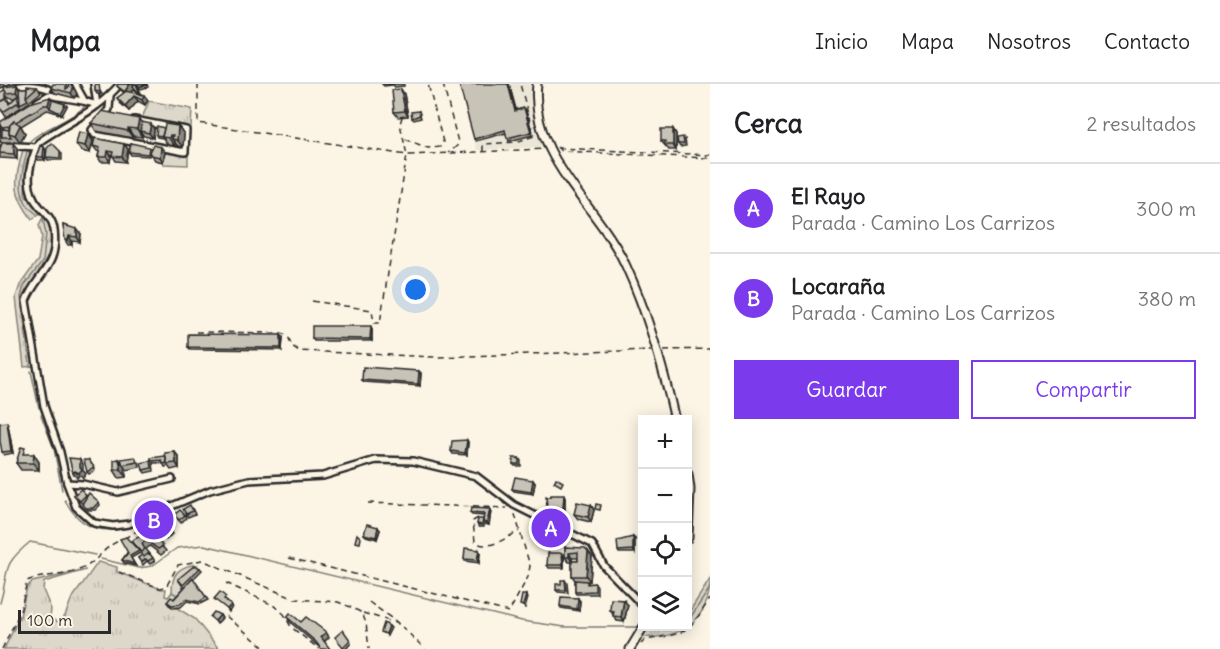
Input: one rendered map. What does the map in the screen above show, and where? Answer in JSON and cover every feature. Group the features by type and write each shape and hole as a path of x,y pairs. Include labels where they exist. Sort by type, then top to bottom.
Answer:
{"street":[{"path":"30,105 49,92 54,84"},
{"path":"75,84 84,100"},
{"path":"94,84 98,105"},
{"path":"537,84 536,107 558,165 626,265 659,350 674,415"},
{"path":"0,92 12,86 23,85 74,101 84,100 98,105"},
{"path":"118,86 110,96 82,118 46,137 37,147 29,189 52,222 54,235 49,269 31,289 26,301 44,406 76,507 94,523 112,526 129,524 210,490 249,480 323,476 376,460 413,460 476,477 514,507 592,544 604,566 638,601"},
{"path":"110,96 105,115 92,133 185,152 186,130 129,119"},
{"path":"105,115 117,117"},
{"path":"0,145 37,147"},
{"path":"67,483 118,492 172,479"},
{"path":"634,649 642,631"}],"path":[{"path":"198,84 196,120 198,123 407,155 542,150"},
{"path":"404,139 428,148 440,147 443,142 428,84"},
{"path":"443,84 458,142 448,154"},
{"path":"484,152 483,144 516,142 534,136 520,84"},
{"path":"312,301 372,310 374,323 380,323 407,155 400,124 402,117"},
{"path":"558,147 710,154"},
{"path":"561,151 710,159"},
{"path":"196,332 282,333 288,336 292,346 299,351 398,356 576,354 647,350"},
{"path":"659,350 710,349"},
{"path":"289,558 509,612 528,578 530,566 514,507 368,503"},
{"path":"2,649 20,612 27,582 37,577 78,571 96,561 108,545 145,526 149,516"},
{"path":"478,518 473,521 473,535 475,542 481,546 493,545 520,531"},
{"path":"119,572 160,588 166,587 178,565 202,560 295,599 338,602 362,613 399,624"},
{"path":"226,584 273,605 284,614 291,627 319,649"},
{"path":"634,649 645,640 683,633 691,627 710,599"},
{"path":"369,602 394,618 425,649"},
{"path":"362,613 370,636 369,649"},
{"path":"226,616 266,649"}],"shaded area":[{"path":"459,84 532,84 530,106 544,144 539,147 477,150"}],"green space":[{"path":"149,101 192,109 191,127 142,118"},
{"path":"23,149 32,153 26,177 25,194 42,212 32,219 21,201 17,186"},
{"path":"165,151 188,155 188,165 163,164"},
{"path":"44,215 49,222 53,237 51,253 41,275 27,290 24,297 34,366 24,367 16,297 20,285 38,260 42,236 39,225"},
{"path":"98,562 117,567 117,572 166,589 165,596 168,597 172,592 177,595 169,603 195,619 219,649 4,649 20,616 27,587 32,582 86,570 44,582 43,590 51,609 50,618 58,622 65,616 71,600"},
{"path":"191,565 197,565 179,581 184,587 177,595 172,592 174,577 178,571"},
{"path":"710,579 705,606 692,622 692,608"},
{"path":"646,631 680,631 655,637 641,637"}],"building":[{"path":"53,84 66,84 66,89 69,87 68,84 71,84 73,89 71,93 51,88"},
{"path":"95,84 99,84 100,92 95,91"},
{"path":"118,84 130,84 125,91 144,95 142,100 134,96 125,106 117,98 125,92 117,86"},
{"path":"136,84 141,96 133,86"},
{"path":"459,84 508,84 515,111 524,108 531,132 507,138 505,130 474,139"},
{"path":"17,85 16,92 5,92 4,87"},
{"path":"27,86 37,87 26,97"},
{"path":"19,88 27,88 28,100 20,104"},
{"path":"401,89 405,111 394,112 392,90"},
{"path":"4,90 6,99 0,102 0,93"},
{"path":"17,96 20,106 17,103 3,112 0,102 7,99 9,104"},
{"path":"50,97 48,105 44,105 10,125 11,137 2,137 2,129 9,130 9,126 2,127 0,122 30,103"},
{"path":"52,100 65,104 60,113 50,108"},
{"path":"102,111 139,119 137,129 128,128 128,131 91,123"},
{"path":"419,111 420,115 412,118 411,112"},
{"path":"14,121 20,125 15,135 9,133 10,125"},
{"path":"142,122 151,124 149,133 140,131"},
{"path":"165,124 178,126 177,140 172,139 173,135 169,138 162,137"},
{"path":"157,126 164,128 162,136 156,135"},
{"path":"661,129 673,129 673,145 665,145 665,141 661,141"},
{"path":"79,132 88,134 85,146 76,144"},
{"path":"683,137 684,144 678,144 677,138"},
{"path":"95,138 124,144 122,157 112,156 113,152 108,151 107,157 98,157 100,148 93,146"},
{"path":"2,143 13,143 14,154 0,153"},
{"path":"52,143 60,151 60,158 46,157 47,148"},
{"path":"131,143 149,147 148,154 129,152"},
{"path":"153,145 161,147 160,157 151,155 149,152"},
{"path":"40,146 44,147 43,157 36,157"},
{"path":"63,225 77,229 77,237 69,236 68,240 65,240"},
{"path":"312,326 371,326 370,339 312,338"},
{"path":"188,334 281,335 281,348 188,347"},
{"path":"363,367 419,371 418,384 362,380"},
{"path":"7,422 11,451 2,452 0,423"},
{"path":"467,440 465,453 451,451 452,441"},
{"path":"21,447 25,448 23,454 34,454 33,463 16,463"},
{"path":"175,452 176,463 167,464 165,453"},
{"path":"165,456 167,463 163,464 162,460 151,461 152,468 143,470 141,463 150,461 151,458"},
{"path":"135,457 137,462 123,465 121,459"},
{"path":"69,458 80,459 82,469 79,473 75,471 73,473"},
{"path":"513,458 519,458 519,464 513,464"},
{"path":"119,459 121,469 114,470 114,460"},
{"path":"84,460 89,460 94,467 87,472"},
{"path":"515,477 533,480 531,492 512,489"},
{"path":"556,478 563,482 561,486 554,482"},
{"path":"81,489 86,495 80,501 74,495"},
{"path":"89,493 99,502 93,508 86,508 82,504"},
{"path":"564,495 563,508 547,507 546,497"},
{"path":"577,502 591,505 588,517 574,514"},
{"path":"596,504 601,505 600,510 595,509"},
{"path":"190,505 193,511 186,514 183,509"},
{"path":"471,508 490,509 487,523 483,522 484,514 470,513"},
{"path":"180,510 185,515 179,520 174,515"},
{"path":"478,519 483,519 482,525 477,524"},
{"path":"367,524 378,527 376,537 364,534"},
{"path":"167,527 171,532 164,537 160,533"},
{"path":"149,531 163,546 158,549 146,540 142,544 145,549 141,552 131,541"},
{"path":"357,534 361,538 360,543 355,542"},
{"path":"126,537 139,551 130,556 134,564 122,560 128,553 120,539"},
{"path":"633,537 633,550 618,551 617,541"},
{"path":"565,547 585,548 588,551 586,576 572,576 572,561 578,561 578,552 569,553 569,557 565,557"},
{"path":"465,548 479,550 477,560 464,559"},
{"path":"149,553 153,558 148,561 146,559 141,562 138,558 142,555 144,557"},
{"path":"548,553 562,553 563,565 547,565"},
{"path":"195,565 200,568 183,585 178,579"},
{"path":"193,578 206,597 199,602 186,599 180,604 172,605 167,602 171,597 174,599"},
{"path":"561,580 565,580 566,590 556,590 556,584 561,584"},
{"path":"575,580 587,581 587,584 595,583 595,591 575,592"},
{"path":"220,592 231,605 227,609 214,599"},
{"path":"522,595 526,595 523,606 520,605"},
{"path":"561,597 578,598 577,609 560,606"},
{"path":"611,599 624,600 621,617 613,616 614,611 610,610"},
{"path":"214,612 220,615 215,621 210,617"},
{"path":"290,613 301,622 306,617 326,632 321,637 330,649 321,649 287,617"},
{"path":"384,623 389,626 386,634 381,632"},
{"path":"343,630 350,640 343,647 335,637"}],"waterway":[{"path":"30,141 85,106"},
{"path":"27,152 21,178 22,193 25,201 37,214"},
{"path":"30,365 21,297 24,286 43,261 46,234 43,219"},
{"path":"31,371 39,408"},
{"path":"41,415 54,449 62,490"},
{"path":"65,500 79,519 95,528 115,530 137,526"},
{"path":"0,603 10,563 30,542 95,555"},
{"path":"101,559 139,568 152,566 177,548 204,545 522,621 565,627 638,627"},
{"path":"692,615 710,588"}],"place":[{"name":"Locaraña","path":"154,520"},
{"name":"El Rayo","path":"551,528"}]}
